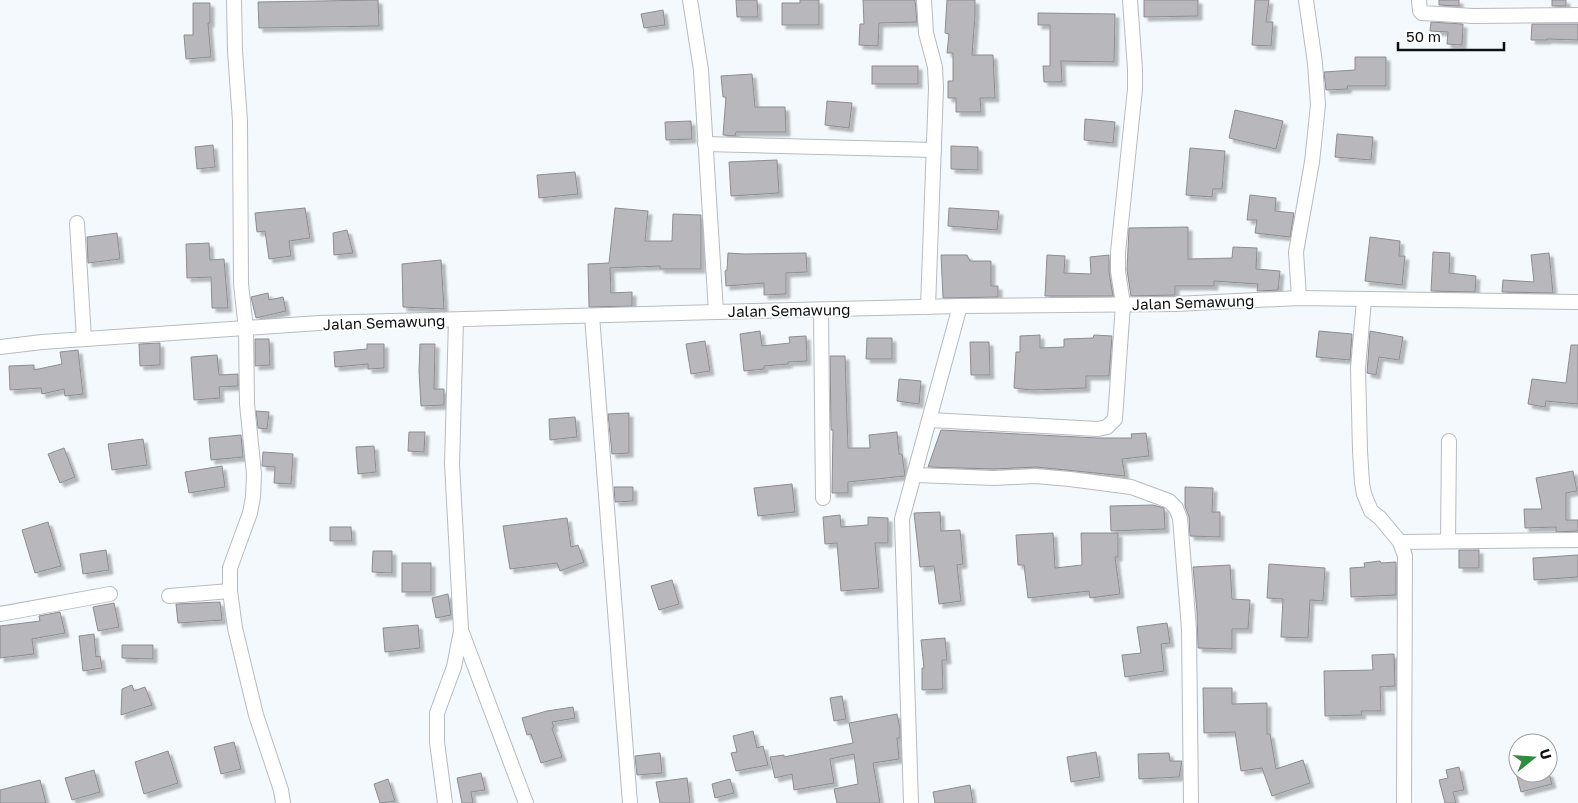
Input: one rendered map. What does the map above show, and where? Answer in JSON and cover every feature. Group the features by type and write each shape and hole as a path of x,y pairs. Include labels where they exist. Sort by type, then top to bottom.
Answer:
{"street":[{"path":"234,0 235,51 240,121 241,284 246,329 248,404 253,450 253,497 250,513 230,568 230,591 235,628 256,715 283,803"},
{"path":"690,0 701,70 716,312"},
{"path":"924,0 928,42 935,73 928,307"},
{"path":"930,420 1098,429 1107,427 1115,419 1123,304 1118,271 1118,252 1136,69 1130,0"},
{"path":"1299,298 1296,252 1312,162 1318,105 1315,63 1306,0"},
{"path":"1419,0 1422,13 1473,16 1578,15"},
{"path":"705,144 934,150"},
{"path":"77,223 84,339"},
{"name":"Jalan Semawung","path":"0,347 84,339 319,323 960,306 1175,304 1299,298 1578,302"},
{"path":"1364,300 1358,368 1362,483 1371,511 1380,518 1400,542 1405,556 1404,803"},
{"path":"911,803 902,532 905,506 960,306"},
{"path":"821,310 823,498"},
{"path":"592,316 630,803"},
{"path":"445,803 437,742 436,713 454,667 461,630 452,464 456,320"},
{"path":"1448,541 1449,441"},
{"path":"915,475 994,478 1035,476 1070,479 1131,487 1169,501 1176,508 1180,518 1189,629 1192,803"},
{"path":"1400,542 1578,540"},
{"path":"169,596 230,591"},
{"path":"0,614 110,594"},
{"path":"461,630 526,803"}],"building":[{"path":"378,0 379,26 259,28 258,2"},
{"path":"736,0 757,0 758,17 737,17"},
{"path":"800,0 819,0 819,25 782,25 782,3 800,3"},
{"path":"863,0 915,0 917,22 879,23 878,46 859,45 860,24 864,24"},
{"path":"947,0 975,0 972,55 993,55 995,98 980,98 981,112 956,112 956,98 948,98 948,81 953,81 953,53 947,53 949,34 945,33"},
{"path":"1144,0 1198,0 1198,16 1144,17"},
{"path":"1255,0 1269,0 1266,22 1273,22 1271,46 1252,45"},
{"path":"1439,0 1459,0 1459,6 1439,5"},
{"path":"1552,0 1566,0 1566,6 1552,6"},
{"path":"193,3 210,3 210,23 208,23 211,57 186,59 184,35 193,35"},
{"path":"663,10 665,25 644,28 641,14"},
{"path":"1038,13 1115,14 1114,62 1061,61 1062,82 1044,82 1043,66 1050,66 1050,25 1038,25"},
{"path":"1431,22 1463,24 1462,45 1447,44 1448,32 1430,31"},
{"path":"1532,24 1578,24 1578,40 1531,40"},
{"path":"1355,57 1386,57 1386,86 1347,86 1348,89 1326,90 1324,72 1355,70"},
{"path":"872,66 918,66 918,84 872,84"},
{"path":"752,74 755,107 785,107 786,132 736,132 735,136 723,135 726,97 723,97 721,76"},
{"path":"827,101 852,103 849,128 825,125"},
{"path":"1235,110 1283,121 1276,149 1229,138"},
{"path":"1085,119 1115,122 1113,143 1084,140"},
{"path":"691,121 692,139 666,140 665,122"},
{"path":"1337,134 1373,137 1371,160 1335,157"},
{"path":"213,145 215,167 197,169 195,147"},
{"path":"951,146 978,147 978,170 951,169"},
{"path":"1190,148 1225,151 1222,189 1213,189 1212,197 1186,195"},
{"path":"777,160 779,193 731,196 729,162"},
{"path":"575,172 578,194 539,198 537,175"},
{"path":"1250,195 1276,198 1275,211 1294,213 1290,237 1255,233 1257,220 1247,220"},
{"path":"305,208 310,238 289,241 291,256 269,259 265,231 257,232 255,213"},
{"path":"615,208 648,211 645,241 672,241 673,214 701,215 701,269 660,269 660,266 610,268 611,293 632,292 632,306 589,307 588,264 609,263"},
{"path":"949,208 999,211 997,230 948,226"},
{"path":"1188,227 1188,259 1232,258 1233,247 1257,248 1256,269 1280,271 1278,290 1257,291 1258,284 1214,281 1214,286 1175,286 1175,295 1131,296 1127,270 1129,228"},
{"path":"347,230 353,253 334,255 333,233"},
{"path":"117,233 120,259 88,263 87,237"},
{"path":"1370,237 1400,241 1399,256 1405,256 1402,285 1365,281"},
{"path":"209,243 210,260 224,259 228,308 212,308 211,277 187,278 186,244"},
{"path":"1433,252 1450,253 1449,273 1476,276 1475,292 1431,291"},
{"path":"728,253 806,253 807,272 786,273 786,294 764,295 764,283 726,286 725,271 727,270"},
{"path":"1549,253 1553,293 1502,292 1503,280 1534,282 1531,255"},
{"path":"941,255 967,255 970,261 991,261 991,286 998,286 998,297 943,298"},
{"path":"1047,255 1065,256 1064,273 1091,274 1090,257 1109,255 1109,272 1113,296 1045,296"},
{"path":"441,260 444,309 403,307 402,264"},
{"path":"268,293 269,300 283,297 286,311 256,318 251,297"},
{"path":"760,331 762,346 790,343 789,337 806,336 807,361 788,362 788,364 764,366 764,369 744,371 740,334"},
{"path":"1319,331 1352,334 1350,360 1316,357"},
{"path":"1370,331 1403,337 1399,360 1379,357 1376,375 1367,373"},
{"path":"1040,335 1040,348 1064,347 1064,339 1093,338 1094,335 1112,336 1109,376 1086,376 1086,388 1032,390 1014,388 1016,352 1020,352 1020,336"},
{"path":"867,338 892,338 892,359 866,359"},
{"path":"255,339 269,339 270,365 255,366"},
{"path":"705,341 710,371 691,374 686,344"},
{"path":"970,342 989,342 990,375 971,375"},
{"path":"160,343 160,365 140,366 139,344"},
{"path":"367,344 384,344 384,368 368,369 368,364 335,367 334,352 367,349"},
{"path":"420,344 435,344 434,389 444,389 444,405 421,406"},
{"path":"1571,345 1578,345 1578,404 1546,401 1545,407 1528,404 1532,379 1566,383"},
{"path":"78,350 83,394 65,396 64,389 42,394 41,388 10,390 9,366 34,365 34,370 62,364 60,352"},
{"path":"217,355 219,375 238,374 238,386 219,387 220,398 194,400 191,357"},
{"path":"830,356 845,356 848,448 870,448 869,435 897,432 899,454 902,454 905,476 848,482 848,493 832,493 833,430 831,430"},
{"path":"899,379 921,381 919,404 897,401"},
{"path":"256,411 269,412 267,429 258,428"},
{"path":"629,413 629,453 612,454 608,414"},
{"path":"575,417 577,437 550,440 549,419"},
{"path":"941,430 1098,438 1132,438 1131,434 1146,433 1149,456 1122,459 1125,476 1036,467 994,469 928,467"},
{"path":"409,432 425,432 424,452 408,451"},
{"path":"241,435 243,457 211,460 209,438"},
{"path":"143,439 147,465 112,470 108,444"},
{"path":"374,446 376,472 358,474 356,447"},
{"path":"64,448 75,477 60,483 48,454"},
{"path":"263,452 293,454 291,484 274,483 275,467 262,466"},
{"path":"222,466 225,487 189,493 185,472"},
{"path":"1573,471 1577,491 1566,493 1566,520 1578,520 1578,531 1556,532 1556,527 1525,528 1524,509 1542,509 1536,478"},
{"path":"792,484 795,512 758,516 754,488"},
{"path":"614,487 633,487 633,501 615,502"},
{"path":"1185,487 1213,488 1212,512 1220,512 1220,537 1190,536 1189,517 1185,506"},
{"path":"1153,505 1164,508 1165,529 1111,531 1110,506"},
{"path":"940,512 941,531 960,530 963,564 957,565 961,601 939,604 934,566 920,567 914,513"},
{"path":"840,515 841,527 868,525 868,517 888,518 888,543 875,543 879,588 841,591 837,543 825,544 823,517"},
{"path":"567,518 571,547 578,545 584,562 560,571 557,563 510,569 503,526"},
{"path":"48,522 61,566 35,573 22,530"},
{"path":"330,527 351,527 352,541 330,541"},
{"path":"1053,533 1055,568 1082,565 1081,533 1118,533 1118,557 1115,557 1120,594 1090,598 1089,591 1028,598 1024,565 1018,565 1016,535"},
{"path":"106,550 109,570 83,574 80,554"},
{"path":"1459,550 1479,550 1479,568 1459,568"},
{"path":"373,551 392,551 392,573 372,572"},
{"path":"1578,555 1578,577 1534,580 1533,558"},
{"path":"1380,561 1381,563 1396,562 1396,595 1351,597 1350,568 1365,567 1364,563"},
{"path":"402,563 431,563 431,592 402,592"},
{"path":"1269,564 1325,568 1323,601 1310,600 1308,638 1281,637 1283,599 1267,598"},
{"path":"1230,565 1232,599 1250,600 1248,629 1232,629 1232,649 1198,648 1193,567"},
{"path":"672,580 679,604 659,610 651,586"},
{"path":"448,594 451,615 436,618 432,598"},
{"path":"220,602 222,620 178,623 176,604"},
{"path":"114,603 119,627 98,631 93,607"},
{"path":"60,612 65,633 32,639 34,654 0,658 0,626 40,621 39,616"},
{"path":"1167,623 1170,643 1161,644 1164,671 1125,677 1122,655 1141,653 1137,627"},
{"path":"418,625 420,648 385,652 383,628"},
{"path":"94,634 96,657 100,656 102,668 83,671 79,636"},
{"path":"945,638 947,660 942,660 943,689 922,690 922,668 924,668 921,640"},
{"path":"122,645 153,645 153,659 122,658"},
{"path":"1394,654 1395,686 1380,687 1381,711 1361,711 1362,715 1325,716 1324,671 1373,670 1372,655"},
{"path":"132,685 134,691 145,687 152,705 121,715 122,689"},
{"path":"1203,688 1232,688 1232,704 1267,703 1267,734 1270,734 1276,769 1303,760 1310,783 1272,796 1262,768 1241,771 1235,732 1204,733"},
{"path":"842,696 846,719 834,721 830,698"},
{"path":"573,707 575,718 552,722 554,727 552,728 562,757 541,763 531,734 527,735 522,718 547,711"},
{"path":"897,714 900,729 900,738 897,738 899,759 873,763 880,803 837,803 834,789 858,784 854,754 830,759 834,783 794,790 792,774 775,778 770,757 784,755 784,757 853,743 849,723"},
{"path":"753,731 757,748 763,746 768,765 736,771 731,753 737,752 733,736"},
{"path":"234,742 241,769 221,774 214,747"},
{"path":"168,751 178,783 144,794 135,762"},
{"path":"1096,752 1100,777 1071,782 1067,757"},
{"path":"660,753 662,773 637,775 635,756"},
{"path":"1169,753 1170,761 1182,761 1179,777 1139,779 1138,754"},
{"path":"1459,767 1464,790 1453,792 1456,803 1445,803 1439,780 1448,778 1446,770"},
{"path":"94,770 100,792 72,800 65,778"},
{"path":"481,773 485,790 471,792 473,803 462,803 457,778"},
{"path":"687,778 690,803 660,803 656,782"},
{"path":"388,779 395,801 380,803 374,784"},
{"path":"730,779 734,793 715,798 712,784"},
{"path":"40,780 46,803 0,803 0,790"},
{"path":"1519,783 1552,783 1552,784 1521,792"},
{"path":"970,785 973,803 935,803 933,792"}]}
